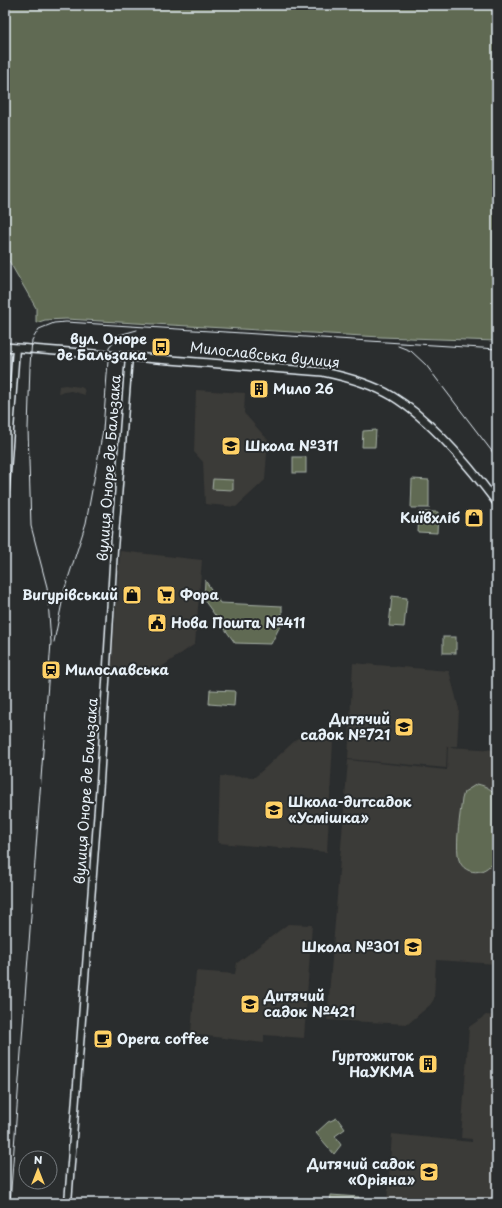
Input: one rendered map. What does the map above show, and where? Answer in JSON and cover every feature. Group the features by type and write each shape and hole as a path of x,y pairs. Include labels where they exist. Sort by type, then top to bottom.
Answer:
{"main road":[{"name":"Милославська вулиця","path":"5,348 129,356 323,372 346,377 391,396 407,406 443,440 497,503"}],"street":[{"path":"5,500 16,348"},
{"name":"вулиця Оноре де Бальзака","path":"68,1203 100,782 114,549 129,356"}],"shaded area":[{"path":"5,358 8,370 5,424"},
{"path":"65,385 81,387 84,389 85,395 71,391 58,393 59,386"},
{"name":"Школа №311","path":"196,390 245,393 244,413 268,440 265,480 236,507 205,504 203,462 194,452"},
{"path":"120,551 202,560 195,644 147,677 111,675"},
{"name":"Дитячий садок №721","path":"353,663 449,671 459,709 457,746 447,746 446,768 348,759"},
{"name":"Школа-дитсадок «Усмішка»","path":"298,738 333,741 327,852 218,843 220,776 255,777"},
{"path":"448,747 497,750 497,964 436,960 434,999 430,1005 408,1024 327,1020 348,760 447,770"},
{"name":"Дитячий садок №421","path":"288,924 312,925 304,1038 264,1035 264,1043 191,1034 196,971 235,974 237,963"},
{"path":"486,1015 497,1016 497,1203 387,1203 392,1134 472,1142 472,1139 461,1138 469,1027"}],"green space":[{"path":"5,5 497,5 497,341 381,337 66,319 45,320 36,323 36,308 9,261 5,261"},
{"path":"376,430 375,447 362,447 363,431"},
{"path":"293,457 306,457 306,473 293,473"},
{"path":"213,479 233,480 233,490 212,489"},
{"path":"412,479 429,480 429,508 411,508"},
{"path":"419,512 438,512 437,533 418,532"},
{"path":"205,580 220,603 282,606 282,622 271,644 235,643 204,600"},
{"path":"392,596 407,598 404,627 389,626"},
{"path":"443,637 456,637 456,653 443,653"},
{"path":"210,690 235,691 234,706 209,704"},
{"path":"477,784 488,788 497,797 496,854 493,862 488,867 482,871 476,872 469,871 464,868 460,862 458,855 458,827 464,792"},
{"path":"337,1118 345,1129 335,1136 341,1145 334,1154 316,1133 328,1122"},
{"path":"331,1195 359,1197 358,1203 330,1203"}],"tram line":[{"path":"10,1203 51,642 47,587 31,526 28,429 32,340 39,329 54,323 66,322 497,349"},
{"path":"54,642 65,588 86,523 103,430 109,347 119,335 137,330"},
{"path":"398,346 411,351 426,365 497,458"}],"place":[{"name":"вул. Оноре де Бальзака","path":"161,347"},
{"name":"Мило 26","path":"259,389"},
{"name":"Школа №311","path":"231,446"},
{"name":"Київхліб","path":"474,518"},
{"name":"Вигурівський","path":"132,595"},
{"name":"Фора","path":"166,595"},
{"name":"Нова Пошта №411","path":"157,623"},
{"name":"Милославська","path":"51,670"},
{"name":"Дитячий садок №721","path":"404,727"},
{"name":"Школа-дитсадок «Усмішка»","path":"274,810"},
{"name":"Школа №301","path":"413,947"},
{"name":"Дитячий садок №421","path":"250,1004"},
{"name":"Opera coffee","path":"103,1039"},
{"name":"Гуртожиток НаУКМА","path":"428,1064"},
{"name":"Дитячий садок «Оріяна»","path":"429,1172"}]}
